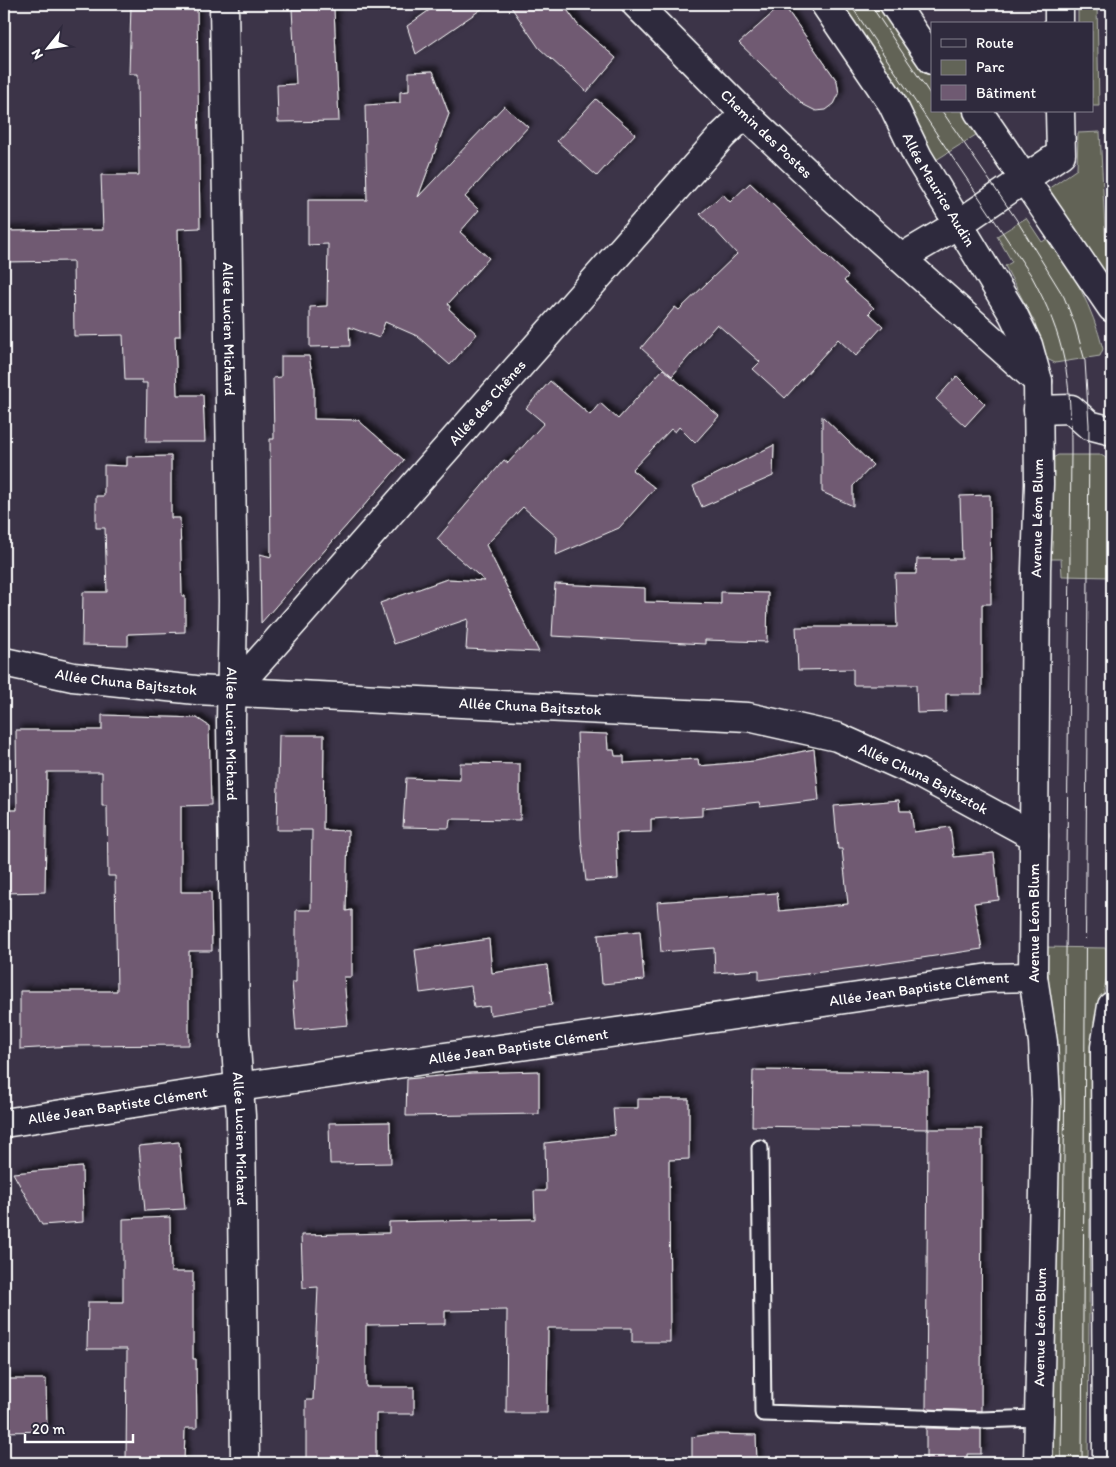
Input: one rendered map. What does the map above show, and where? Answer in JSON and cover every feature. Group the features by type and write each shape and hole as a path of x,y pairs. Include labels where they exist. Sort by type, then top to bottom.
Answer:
{"street":[{"name":"Allée Lucien Michard","path":"224,4 233,601 235,1015 241,1116 245,1463"},
{"name":"Chemin des Postes","path":"636,4 745,114 1038,381"},
{"name":"Allée Maurice Audin","path":"825,4 892,103 918,157 960,223 1013,314 1028,345 1038,381"},
{"path":"894,4 931,59"},
{"path":"1059,4 1059,22"},
{"path":"979,112 1112,308"},
{"path":"901,258 960,223 1061,154 1060,112"},
{"name":"Allée des Chênes","path":"232,692 722,136 745,114"},
{"name":"Avenue Léon Blum","path":"1038,381 1033,977 1043,1042 1046,1100 1038,1463"},
{"path":"1038,410 1071,410 1089,425 1112,430"},
{"name":"Allée Chuna Bajtsztok","path":"4,662 73,677 232,692 748,717 837,737 918,773 1034,836"},
{"name":"Allée Jean Baptiste Clément","path":"4,1123 238,1086 989,978 1033,977"},
{"path":"1106,1463 1105,1047 1112,1006"}],"lane":[{"path":"760,1148 763,1413 980,1420 1038,1418"}],"green space":[{"path":"839,4 883,4 931,76 931,112 963,112 979,133 933,162"},
{"path":"1078,4 1097,4 1099,106 1094,106 1094,22 1078,22"},
{"path":"1100,132 1107,268 1105,274 1048,189 1077,169 1078,133"},
{"path":"1026,218 1042,242 1050,237 1074,278 1088,305 1099,333 1103,349 1100,356 1055,363 1045,358 1035,323 1005,266 1012,262 997,236"},
{"path":"1058,455 1101,455 1106,458 1112,499 1111,577 1062,576 1061,559 1044,559 1051,459"},
{"path":"1042,947 1107,948 1107,976 1091,1057 1088,1463 1053,1463 1056,1055"}],"building":[{"path":"131,4 197,4 200,228 178,229 180,336 175,336 177,395 203,395 205,442 146,442 147,383 142,383 142,380 125,380 123,335 74,336 73,261 4,262 4,231 103,230 101,175 139,175 138,74 129,74"},
{"path":"438,4 489,4 416,54 407,26"},
{"path":"509,4 563,4 578,25 616,58 587,92 539,48"},
{"path":"783,4 837,81 839,94 834,104 826,110 816,111 804,105 739,43"},
{"path":"292,9 334,9 339,121 278,122 277,85 296,84"},
{"path":"433,71 449,114 418,197 504,106 528,127 465,197 479,210 460,232 489,258 448,304 449,309 477,334 450,365 417,336 385,322 379,338 349,327 350,346 310,347 310,307 327,306 328,244 308,245 308,200 367,200 365,105 400,103 400,92 409,91 409,72"},
{"path":"596,99 635,134 597,176 557,141"},
{"path":"750,183 848,276 844,281 874,308 869,313 883,326 856,356 838,339 785,398 753,369 760,362 717,324 672,376 641,348 675,307 679,310 737,254 700,214 723,194 730,202"},
{"path":"281,356 309,356 314,385 314,419 358,420 404,460 261,623 260,554 271,557 270,439 274,439 273,378 281,377"},
{"path":"663,369 719,416 695,443 679,427 675,432 671,429 632,470 655,488 619,528 556,555 557,537 523,507 486,545 539,652 466,649 468,619 394,644 380,603 447,579 485,581 437,539 504,460 508,463 544,423 526,408 550,381 590,415 600,403 618,419"},
{"path":"957,376 985,404 965,426 936,399"},
{"path":"822,416 873,465 853,486 853,506 822,492"},
{"path":"774,445 773,476 702,507 693,486"},
{"path":"171,456 171,518 180,518 182,596 185,596 185,632 128,634 128,646 82,645 83,592 107,592 105,528 96,528 96,496 104,496 104,465 127,466 127,457"},
{"path":"990,495 991,604 982,604 982,694 946,694 946,712 917,713 916,685 853,685 853,669 798,670 796,627 897,627 895,574 916,574 917,559 962,559 960,496"},
{"path":"555,584 645,588 645,602 721,604 721,592 768,593 767,642 705,640 705,644 552,636"},
{"path":"102,715 197,718 209,726 211,805 181,806 181,892 211,892 212,951 189,951 189,1045 72,1046 20,1049 20,991 117,991 115,876 108,876 107,806 102,806 102,772 47,772 45,892 4,893 4,810 17,810 16,730 102,730"},
{"path":"577,733 607,734 608,750 614,750 615,756 624,756 624,763 698,759 699,766 755,761 814,749 819,800 760,807 759,802 702,808 702,816 651,819 651,832 616,833 618,879 586,881 581,838"},
{"path":"279,735 324,735 323,830 348,831 346,911 352,910 352,977 344,977 348,1025 296,1030 292,982 296,982 296,910 311,910 312,830 277,830"},
{"path":"460,763 520,764 520,820 450,819 449,828 403,827 406,778 460,780"},
{"path":"899,800 900,811 911,811 914,832 950,827 954,857 994,853 999,900 974,903 982,949 759,980 759,970 715,973 714,948 661,952 657,902 777,893 779,911 848,904 842,849 838,849 834,806"},
{"path":"640,931 644,980 602,984 598,935"},
{"path":"489,939 492,973 547,965 552,1005 490,1015 489,1006 474,1008 471,986 420,993 415,950"},
{"path":"753,1070 928,1072 928,1129 752,1126"},
{"path":"539,1071 539,1114 406,1116 407,1079 471,1073"},
{"path":"638,1099 689,1099 689,1159 669,1160 670,1342 632,1342 632,1328 548,1328 547,1413 506,1413 507,1310 445,1311 445,1324 366,1325 366,1387 414,1387 414,1414 376,1414 376,1463 306,1463 306,1400 313,1400 318,1287 303,1288 301,1235 389,1233 389,1222 535,1219 534,1191 546,1191 545,1143 615,1135 613,1108 638,1108"},
{"path":"390,1122 391,1163 330,1164 329,1123"},
{"path":"928,1129 982,1129 981,1411 926,1409"},
{"path":"179,1142 185,1209 145,1211 139,1146"},
{"path":"82,1167 83,1222 42,1225 13,1173"},
{"path":"170,1217 171,1272 193,1272 193,1359 196,1359 197,1428 185,1428 184,1463 126,1463 127,1349 87,1349 88,1302 123,1302 123,1219"},
{"path":"4,1379 46,1379 47,1431 4,1432"},
{"path":"926,1428 981,1429 981,1454 967,1454 967,1461 926,1461"},
{"path":"712,1434 756,1435 757,1463 692,1463 692,1437"}],"tram line":[{"path":"850,4 1031,275 1052,319 1059,340 1068,381 1071,451 1061,1463"},
{"path":"870,4 931,96"},
{"path":"943,112 1016,219 1064,297 1075,325 1085,361 1089,425 1082,1463"}]}
